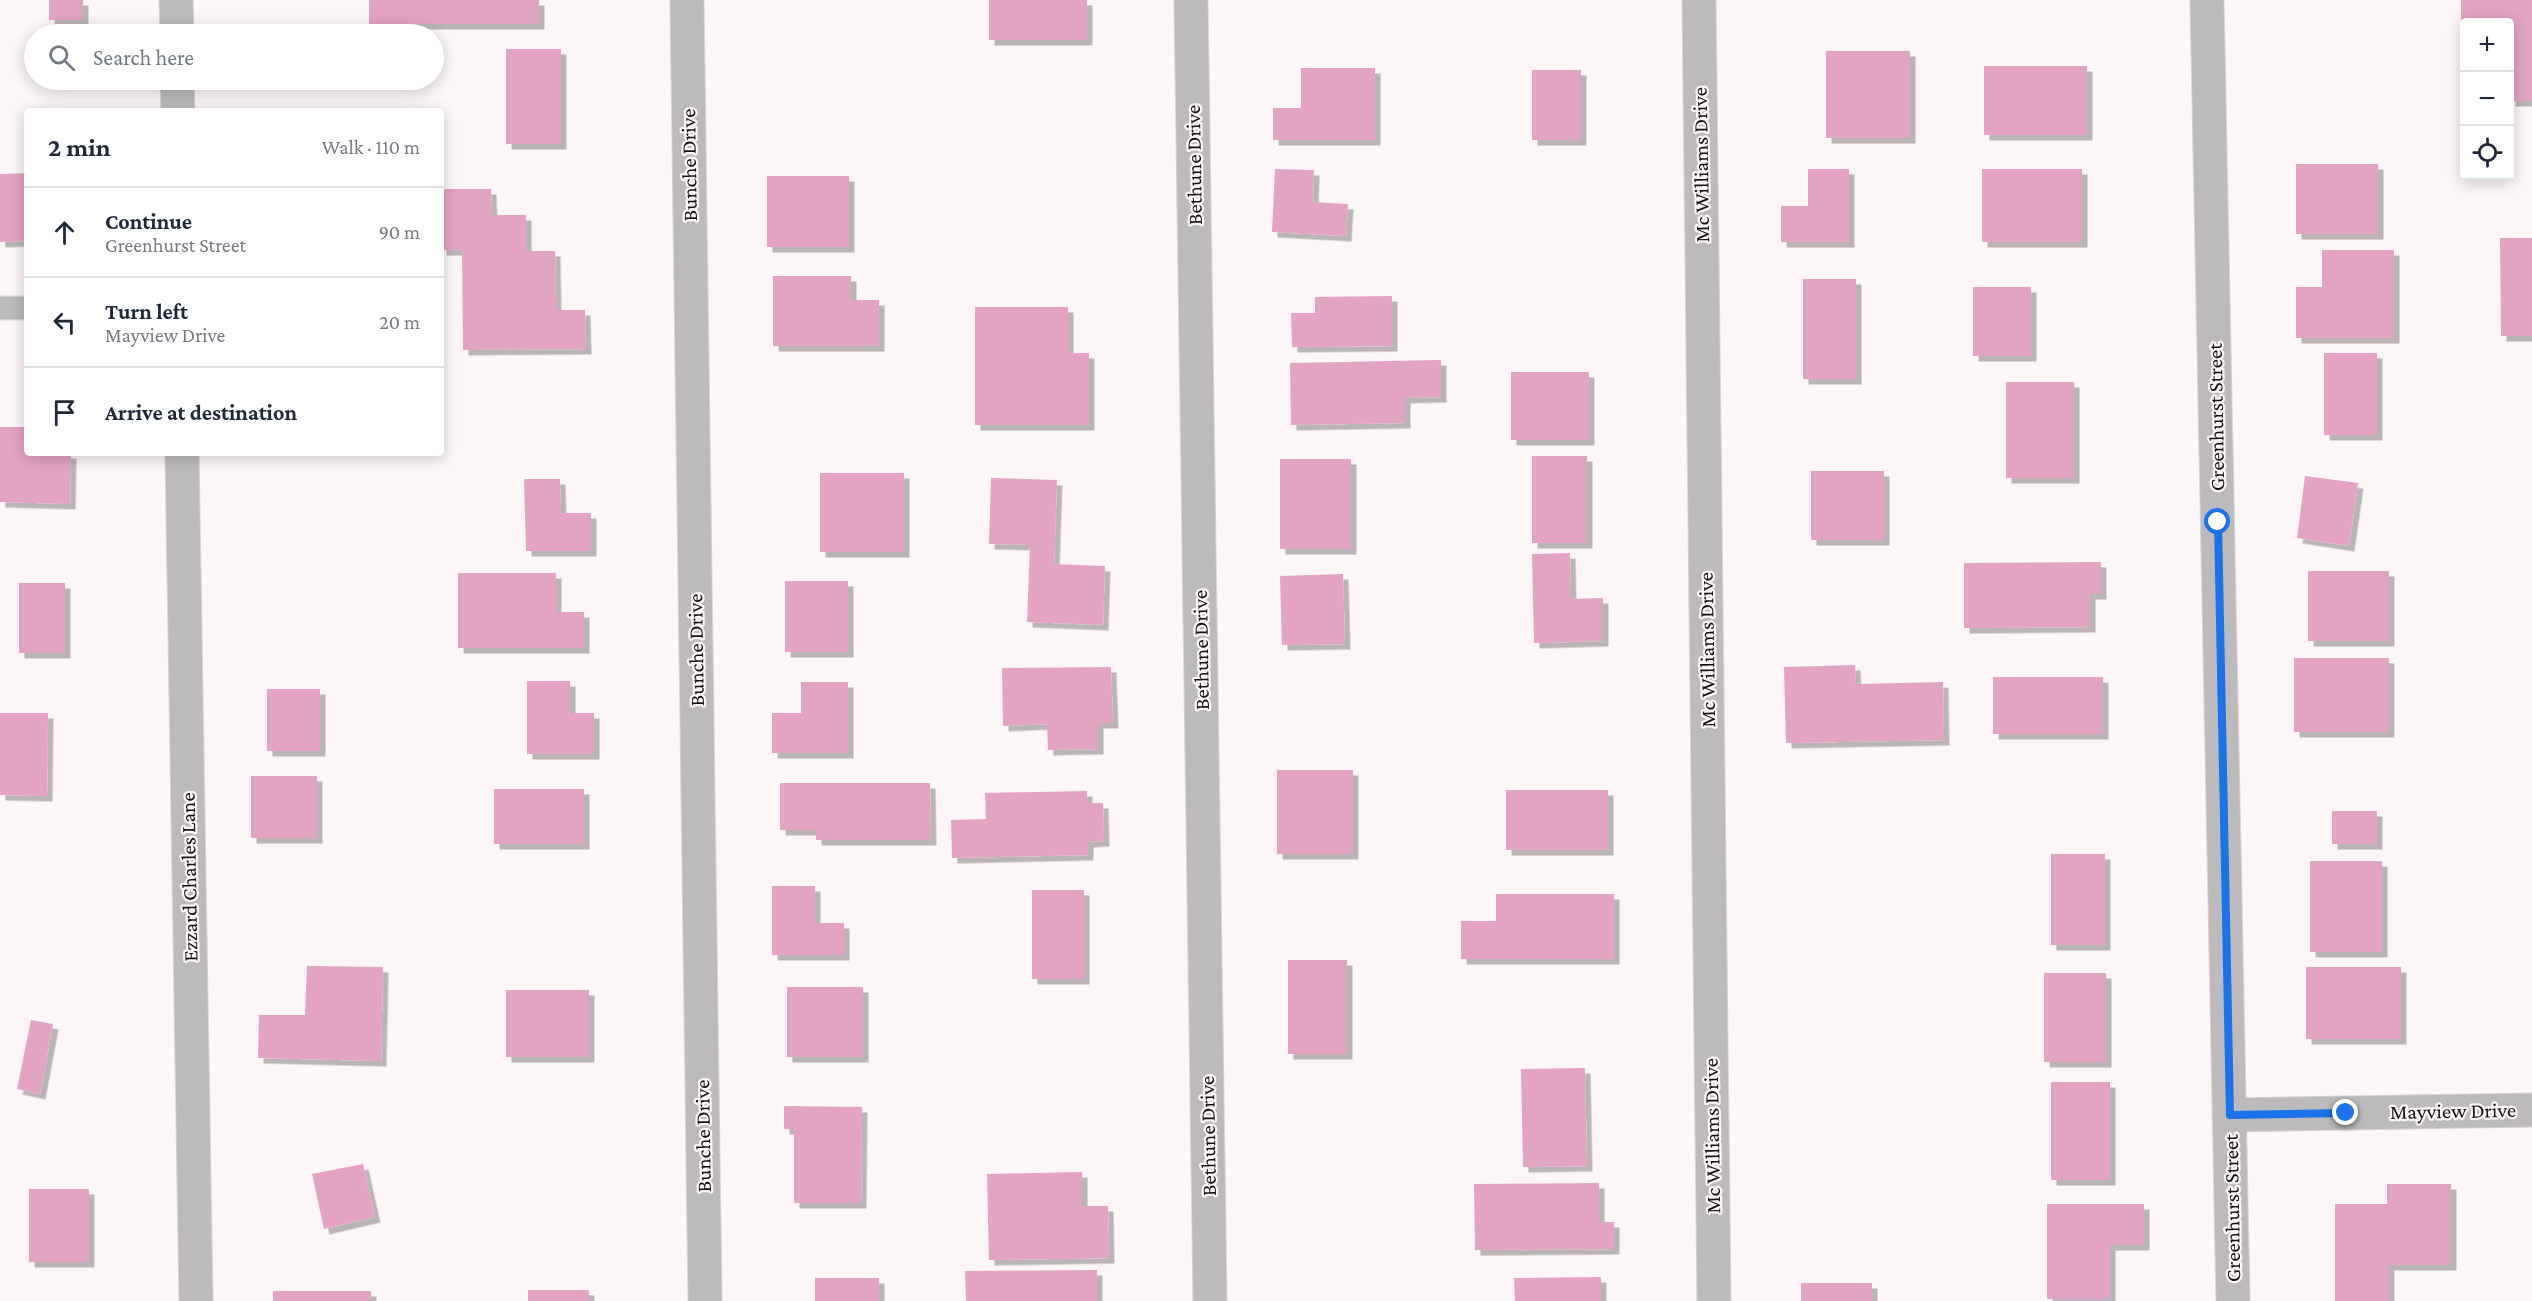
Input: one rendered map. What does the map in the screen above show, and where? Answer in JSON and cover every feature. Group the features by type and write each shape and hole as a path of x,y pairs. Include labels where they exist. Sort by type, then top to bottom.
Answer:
{"street":[{"path":"176,0 177,24"},
{"name":"Bunche Drive","path":"687,0 705,1301"},
{"name":"Bethune Drive","path":"1191,0 1210,1301"},
{"name":"Mc Williams Drive","path":"1699,0 1714,1301"},
{"name":"Greenhurst Street","path":"2207,0 2233,1301"},
{"path":"177,90 178,108"},
{"name":"Ezzard Charles Lane","path":"182,456 196,1301"},
{"name":"Mayview Drive","path":"2230,1115 2532,1110"}],"lane":[{"path":"0,308 24,308"}],"building":[{"path":"49,0 83,0 83,20 49,20"},
{"path":"369,0 539,0 539,24 369,24"},
{"path":"989,0 1087,0 1087,40 989,40"},
{"path":"2461,0 2532,0 2532,101 2514,101 2514,18 2461,18"},
{"path":"506,49 561,49 561,144 506,144"},
{"path":"1826,51 1910,51 1910,138 1826,138"},
{"path":"1984,66 2087,66 2087,135 1984,135"},
{"path":"1301,68 1375,68 1375,140 1273,140 1273,108 1301,108"},
{"path":"1532,70 1581,70 1581,140 1532,140"},
{"path":"2296,164 2378,164 2378,234 2296,234"},
{"path":"1275,169 1314,170 1313,202 1348,204 1346,236 1272,232"},
{"path":"1808,169 1849,169 1849,242 1781,242 1781,206 1808,206"},
{"path":"1982,169 2082,169 2082,242 1982,242"},
{"path":"24,173 24,241 0,242 0,174"},
{"path":"767,176 849,176 849,247 767,247"},
{"path":"444,189 491,189 492,215 526,215 526,251 555,251 556,310 585,310 586,349 463,350 462,250 444,250"},
{"path":"2500,238 2532,238 2532,336 2501,336"},
{"path":"2322,250 2394,250 2394,338 2296,338 2296,287 2322,287"},
{"path":"773,276 851,276 851,300 879,300 879,346 773,346"},
{"path":"1803,279 1856,279 1856,379 1803,379"},
{"path":"1973,287 2031,287 2031,356 1973,356"},
{"path":"1392,296 1392,346 1292,347 1291,313 1315,313 1315,297"},
{"path":"975,307 1068,307 1068,353 1089,353 1089,425 975,425"},
{"path":"2324,353 2377,353 2377,435 2324,435"},
{"path":"1441,360 1441,397 1405,398 1405,423 1291,425 1290,363"},
{"path":"1511,372 1589,372 1589,440 1511,440"},
{"path":"2006,382 2074,382 2074,478 2006,478"},
{"path":"0,427 24,427 24,456 71,456 70,504 0,502"},
{"path":"1532,456 1587,456 1587,543 1532,543"},
{"path":"1280,459 1351,459 1351,549 1280,549"},
{"path":"1811,471 1884,471 1884,540 1811,540"},
{"path":"820,473 904,473 904,552 820,552"},
{"path":"2305,476 2358,483 2349,546 2297,538"},
{"path":"991,478 1057,480 1054,564 1105,566 1103,625 1027,622 1030,545 989,544"},
{"path":"524,479 560,479 561,513 591,513 591,551 526,551"},
{"path":"1570,553 1571,599 1603,598 1603,641 1534,643 1532,554"},
{"path":"2101,562 2101,594 2090,594 2090,627 1964,628 1964,563"},
{"path":"2308,571 2389,571 2389,641 2308,641"},
{"path":"458,573 556,573 556,612 584,612 584,648 458,648"},
{"path":"1343,574 1345,644 1282,645 1280,576"},
{"path":"785,581 848,581 848,652 785,652"},
{"path":"19,583 65,583 65,653 19,653"},
{"path":"2294,658 2389,658 2389,732 2294,732"},
{"path":"1855,665 1856,684 1943,682 1944,740 1786,743 1784,667"},
{"path":"1111,667 1113,723 1098,723 1098,749 1048,750 1047,724 1003,726 1002,668"},
{"path":"1993,677 2103,677 2103,734 1993,734"},
{"path":"527,681 570,681 570,713 594,713 594,754 527,754"},
{"path":"801,682 848,682 848,753 772,753 772,713 801,713"},
{"path":"267,689 320,689 320,751 267,751"},
{"path":"0,713 48,713 47,796 0,795"},
{"path":"1277,770 1353,770 1353,854 1277,854"},
{"path":"251,776 317,776 317,838 251,838"},
{"path":"780,783 930,783 931,840 816,840 816,830 780,830"},
{"path":"494,789 584,789 584,844 494,844"},
{"path":"1506,790 1608,790 1608,850 1506,850"},
{"path":"1087,791 1087,803 1103,803 1104,841 1088,842 1088,855 952,858 951,820 986,819 985,793"},
{"path":"2332,811 2377,811 2377,844 2332,844"},
{"path":"2051,854 2105,854 2105,945 2051,945"},
{"path":"2310,861 2382,861 2382,952 2310,952"},
{"path":"772,886 815,886 815,923 844,923 844,955 772,955"},
{"path":"1032,890 1084,890 1084,979 1032,979"},
{"path":"1496,894 1614,894 1614,959 1461,959 1461,921 1496,921"},
{"path":"1288,960 1347,960 1347,1054 1288,1054"},
{"path":"307,966 383,967 381,1061 258,1058 259,1015 305,1015"},
{"path":"2306,967 2401,967 2401,1039 2306,1039"},
{"path":"2044,973 2106,973 2106,1062 2044,1062"},
{"path":"787,987 863,987 863,1057 787,1057"},
{"path":"506,990 589,990 589,1057 506,1057"},
{"path":"31,1020 53,1024 40,1094 17,1089"},
{"path":"1585,1068 1587,1166 1523,1167 1521,1069"},
{"path":"2051,1082 2110,1082 2110,1180 2051,1180"},
{"path":"784,1106 862,1107 861,1203 794,1203 794,1129 784,1129"},
{"path":"363,1164 375,1217 324,1229 312,1174"},
{"path":"1082,1172 1082,1206 1108,1206 1109,1258 989,1260 987,1174"},
{"path":"1599,1183 1599,1222 1614,1222 1614,1249 1475,1250 1474,1184"},
{"path":"2387,1184 2451,1184 2451,1265 2389,1265 2389,1301 2335,1301 2335,1204 2387,1204"},
{"path":"29,1189 89,1189 89,1262 29,1262"},
{"path":"2047,1204 2144,1204 2144,1245 2110,1245 2110,1299 2047,1299"},
{"path":"1097,1270 1097,1301 966,1301 965,1271"},
{"path":"1601,1277 1601,1301 1515,1301 1514,1278"},
{"path":"815,1278 879,1278 879,1301 815,1301"},
{"path":"1801,1283 1872,1283 1872,1301 1801,1301"},
{"path":"528,1290 589,1290 589,1301 528,1301"},
{"path":"273,1291 371,1291 371,1301 273,1301"}],"route":[{"path":"2218,522 2230,1115 2346,1113"}]}
